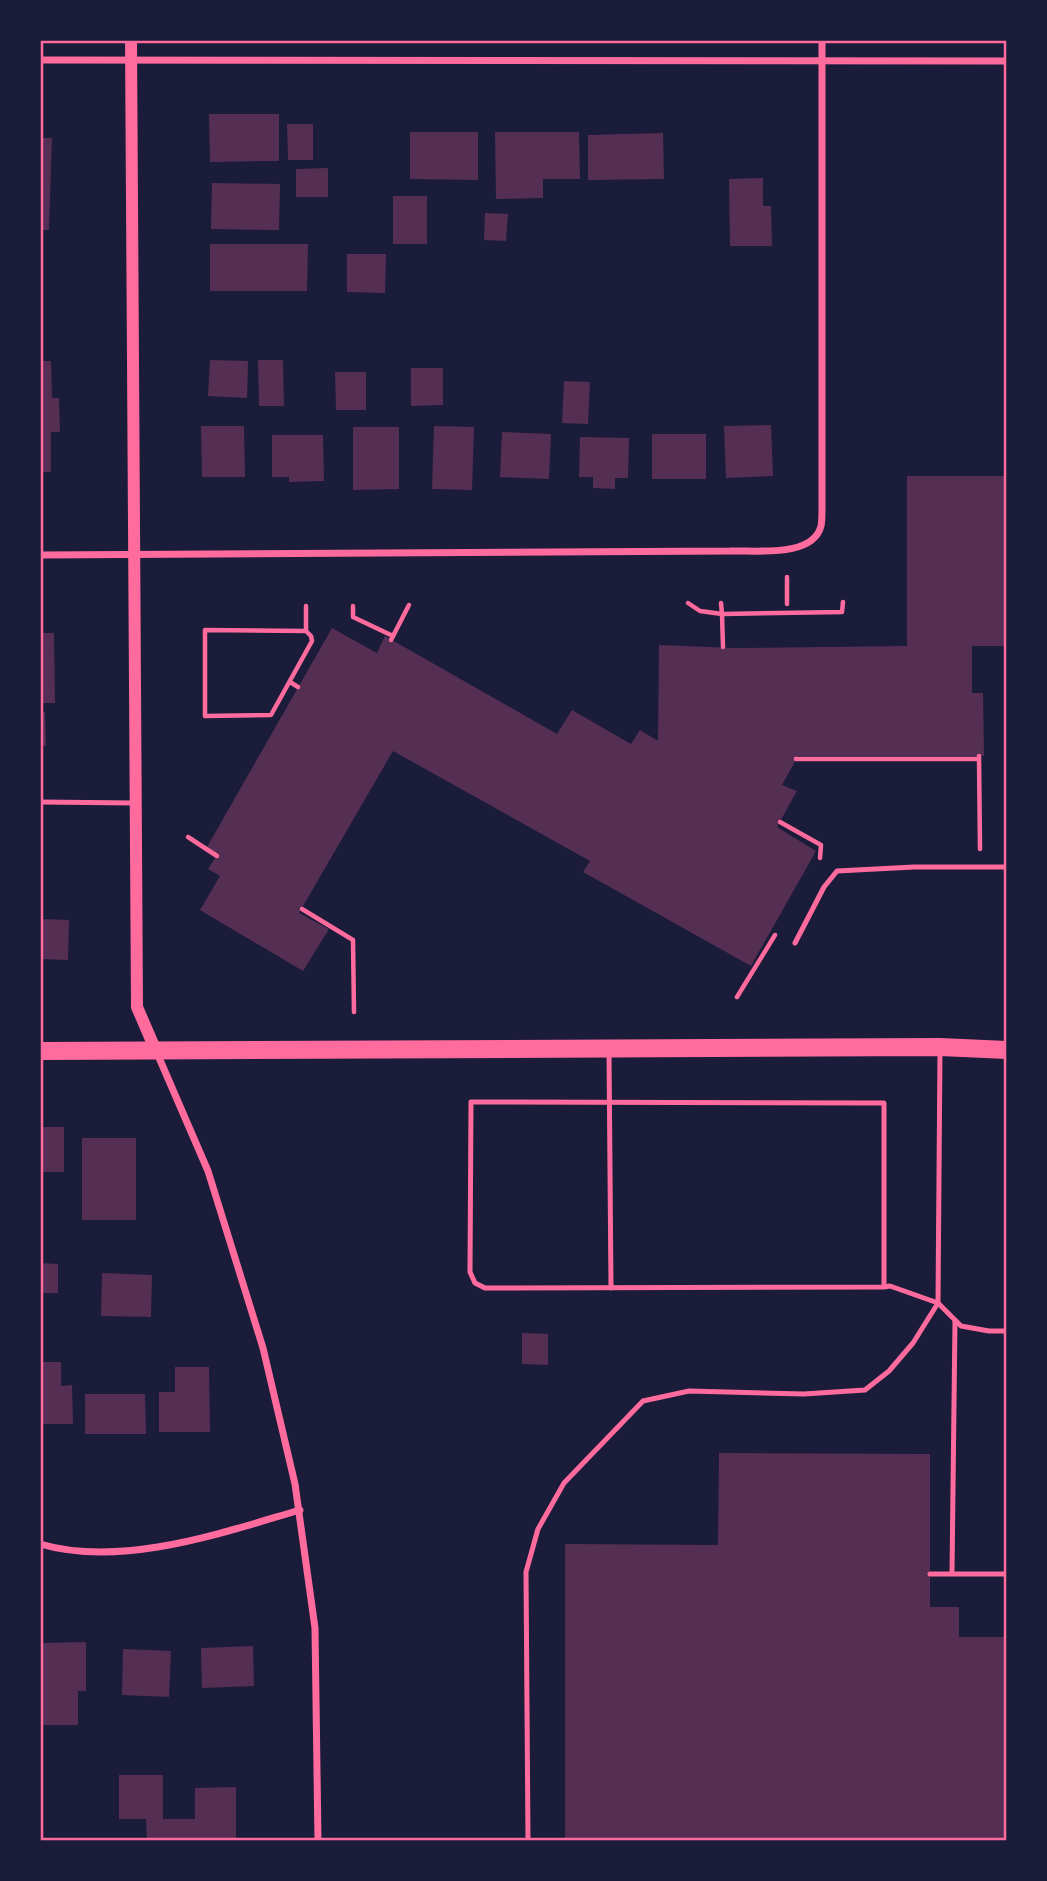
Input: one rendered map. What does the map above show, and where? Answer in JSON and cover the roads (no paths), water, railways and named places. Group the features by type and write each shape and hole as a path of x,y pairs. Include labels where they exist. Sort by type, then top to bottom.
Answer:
{"main road":[{"path":"40,1051 940,1047 1007,1050"}],"street":[{"path":"131,40 137,1007 208,1171 263,1348 278,1406 300,1510 315,1628 318,1841"},
{"path":"40,555 773,550 797,548 810,543 821,526 822,509 822,40"},
{"path":"40,60 1007,61"},
{"path":"40,1544 86,1551 167,1546 300,1510"}],"lane":[{"path":"40,802 135,803"},
{"path":"795,943 824,887 837,872 914,867 1007,867"},
{"path":"528,1841 526,1572 538,1529 564,1483 643,1401 690,1391 804,1394 865,1390 889,1371 913,1343 938,1303 940,1047"},
{"path":"608,1048 611,1288"},
{"path":"884,1287 884,1103 471,1102 470,1272 475,1283 485,1288 884,1287 890,1286 938,1303 961,1326 1007,1331"},
{"path":"952,1573 955,1320"},
{"path":"930,1574 1007,1574"}]}
